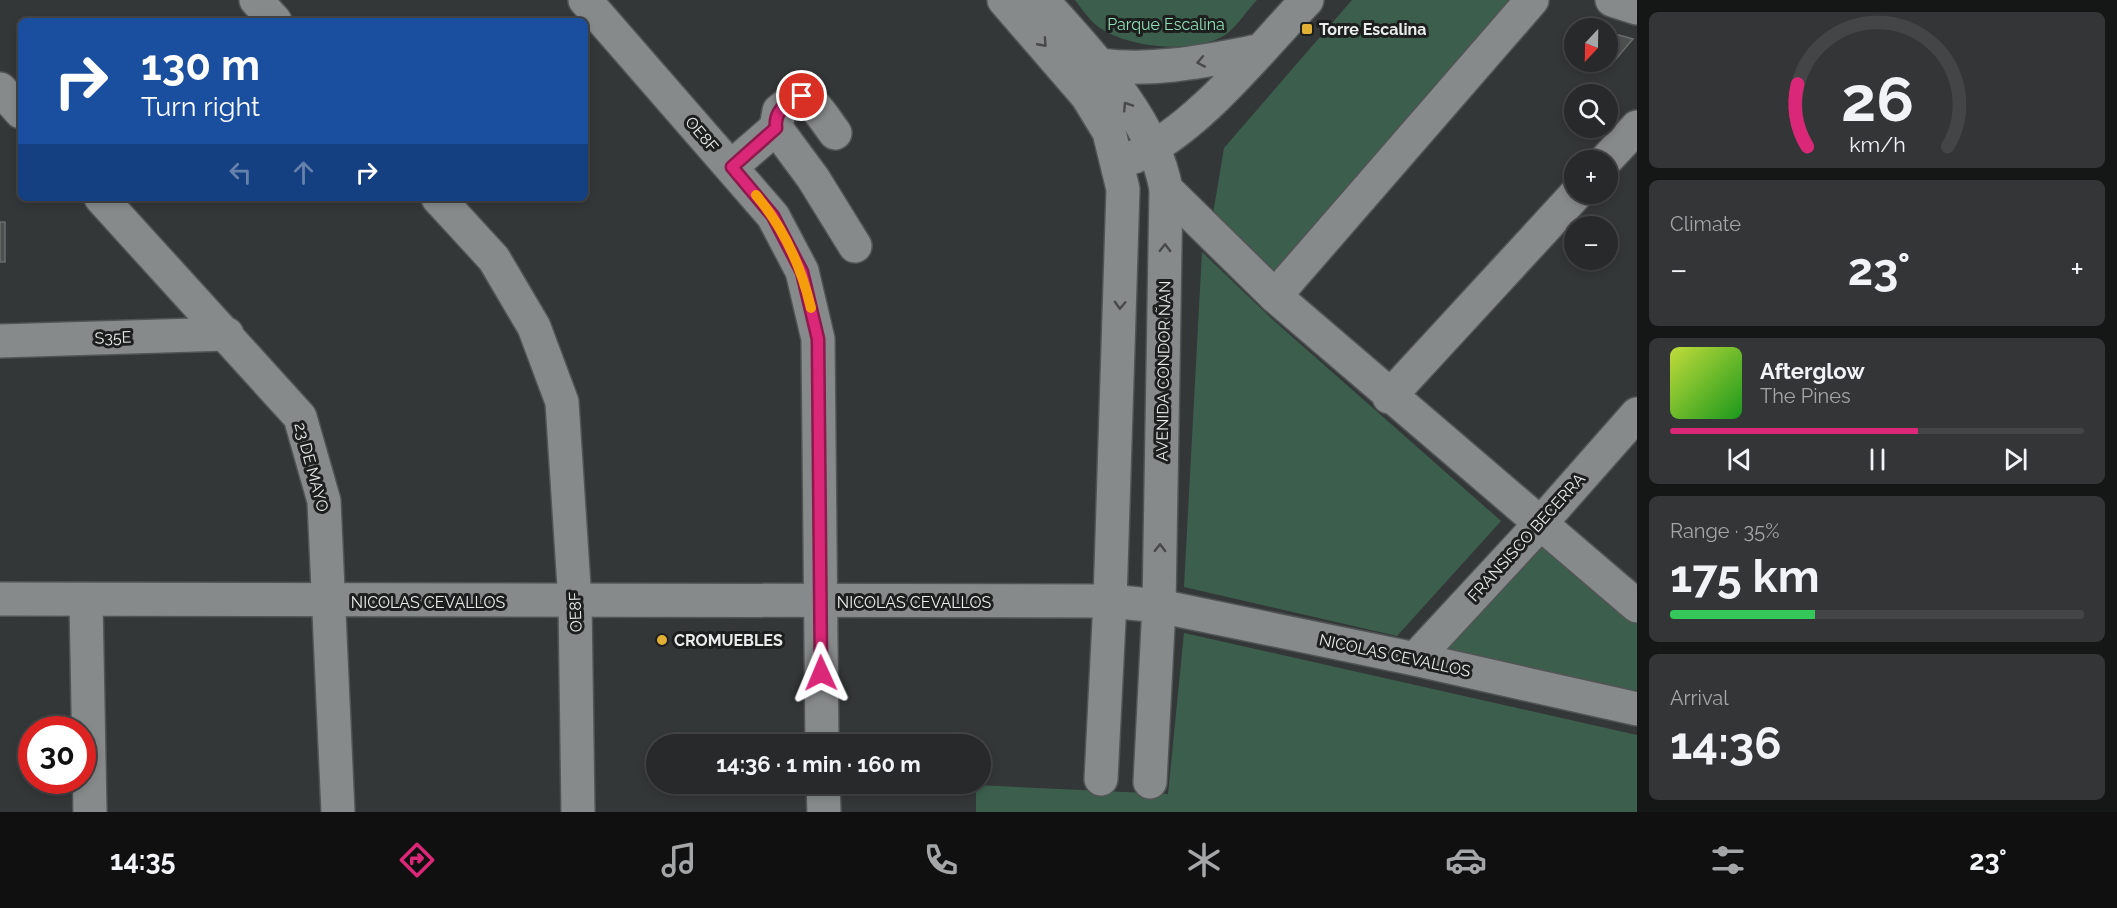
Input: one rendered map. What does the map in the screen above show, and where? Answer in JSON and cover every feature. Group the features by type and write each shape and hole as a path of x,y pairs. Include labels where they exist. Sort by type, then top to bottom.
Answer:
{"street":[{"path":"256,0 272,18"},
{"name":"OE8F","path":"585,0 773,216 802,272 818,339 822,734"},
{"path":"1004,0 1087,96 1109,132 1119,163 1123,189 1110,601 1101,778"},
{"name":"AVENIDA CONDOR ÑAN","path":"1042,0 1100,65 1154,148 1166,189 1159,606 1150,782"},
{"path":"1119,163 1154,148 1205,106 1307,0"},
{"path":"1275,296 1532,0"},
{"path":"1612,0 1637,8"},
{"path":"1100,65 1127,69 1188,65 1258,51"},
{"path":"0,89 18,109"},
{"path":"732,167 776,128 779,111 798,96 810,102 835,133"},
{"path":"1615,150 1637,127"},
{"path":"776,128 813,178 855,246"},
{"path":"1166,189 1275,296 1389,397 1637,606"},
{"name":"23 DE MAYO","path":"104,201 300,417 324,501 331,601 338,812"},
{"name":"OE8F","path":"441,201 494,259 534,327 562,402 575,602 578,812"},
{"path":"1389,397 1567,204"},
{"name":"S35E","path":"0,341 227,334"},
{"name":"FRANSISCO BECERRA","path":"1414,659 1540,524 1637,414"},
{"name":"NICOLAS CEVALLOS","path":"0,599 575,602 1110,601 1159,606 1414,659 1637,710"},
{"path":"86,600 90,812"},
{"path":"823,794 824,812"}],"green space":[{"name":"Parque Escalina","path":"1075,0 1257,0 1234,28 1225,35 1212,41 1178,47 1141,44 1108,33 1093,22"},
{"path":"1352,0 1519,0 1276,278 1212,220 1224,148"},
{"path":"1202,252 1272,319 1501,521 1397,636 1184,587"},
{"path":"1547,542 1637,617 1637,692 1441,651"},
{"path":"1184,633 1637,735 1637,812 976,812 976,794 991,794 991,786 1168,794"}],"building":[{"path":"1618,35 1633,39 1618,57"},
{"path":"0,222 5,222 5,262 0,262"}],"slow traffic":[{"path":"756,195 773,216 802,272 811,308"}],"place":[{"name":"Torre Escalina","path":"1307,29"},
{"name":"CROMUEBLES","path":"662,640"}],"route":[{"path":"802,96 785,104 776,117 776,128 732,167 773,216 802,272 818,339 821,673"}]}
